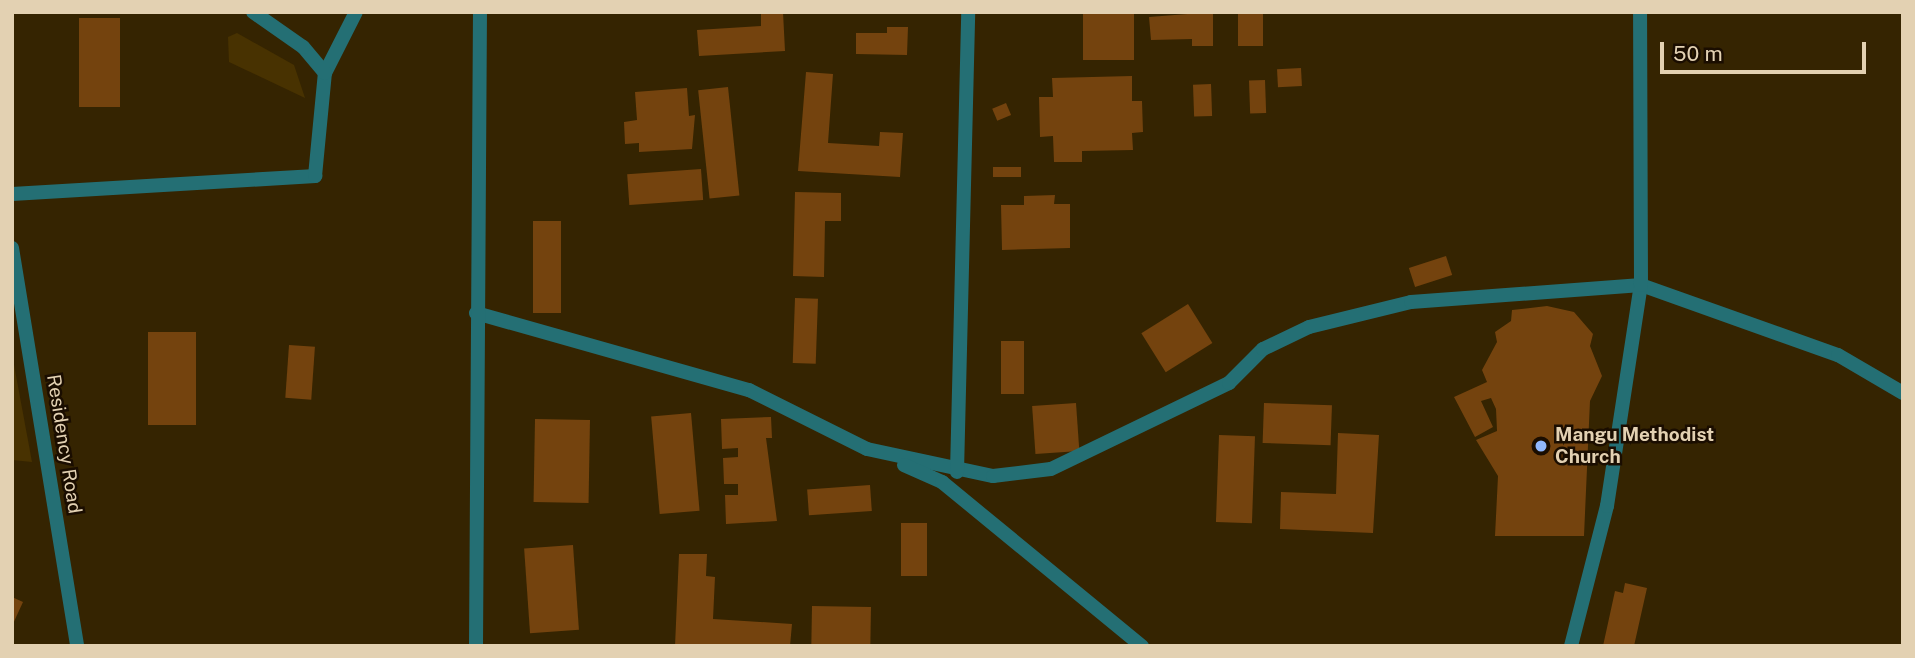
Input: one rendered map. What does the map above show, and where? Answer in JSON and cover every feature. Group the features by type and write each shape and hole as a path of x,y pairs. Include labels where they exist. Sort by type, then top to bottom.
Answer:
{"street":[{"path":"12,194 314,176 325,73 348,19 356,12"},
{"path":"476,646 476,313 480,12"},
{"path":"957,472 968,12"},
{"path":"1571,646 1607,506 1641,285 1640,12"},
{"path":"255,13 303,47 325,73"},
{"name":"Residency Road","path":"12,248 77,646"},
{"path":"867,449 957,472 993,476 1051,469 1123,429 1229,383 1263,349 1309,327 1411,302 1641,285 1838,355 1903,393"},
{"path":"476,313 749,390 867,449 942,482 1142,646"}],"shaded area":[{"path":"237,33 294,65 305,98 229,62 228,37"},
{"path":"12,354 32,462 12,460"}],"building":[{"path":"761,12 783,12 785,51 699,56 697,30 761,26"},
{"path":"1083,12 1134,12 1134,60 1083,60"},
{"path":"1213,12 1213,46 1192,46 1192,39 1151,40 1149,17"},
{"path":"1238,12 1263,12 1263,46 1238,46"},
{"path":"79,18 120,18 120,107 79,107"},
{"path":"887,27 908,27 907,55 856,54 856,33 887,33"},
{"path":"1301,68 1302,86 1278,87 1277,69"},
{"path":"806,72 833,74 828,143 879,146 880,132 903,133 900,177 798,171"},
{"path":"1132,76 1132,101 1142,101 1143,132 1132,133 1133,150 1082,151 1082,162 1054,162 1053,136 1040,137 1039,97 1053,97 1052,78"},
{"path":"1265,80 1266,113 1250,114 1249,81"},
{"path":"1211,84 1212,116 1194,117 1193,85"},
{"path":"728,87 739,195 710,199 698,90"},
{"path":"687,88 689,116 695,115 692,149 639,152 639,143 625,144 624,122 637,120 635,92"},
{"path":"1006,103 1011,115 997,121 992,109"},
{"path":"993,167 1021,167 1021,177 993,177"},
{"path":"701,169 703,200 629,205 627,174"},
{"path":"795,192 841,193 841,221 825,221 824,277 793,276"},
{"path":"1055,195 1054,204 1070,204 1070,248 1002,250 1001,205 1024,205 1024,196"},
{"path":"533,221 561,221 561,313 533,313"},
{"path":"1446,256 1452,275 1415,287 1409,268"},
{"path":"795,298 818,299 816,364 793,363"},
{"path":"1188,304 1212,343 1166,372 1141,333"},
{"path":"1547,306 1574,312 1593,334 1590,346 1602,376 1590,401 1584,536 1495,536 1498,476 1476,440 1497,431 1496,409 1491,398 1481,401 1493,427 1475,437 1454,397 1487,382 1482,370 1497,342 1495,332 1511,321 1512,310"},
{"path":"148,332 196,332 196,425 148,425"},
{"path":"1001,341 1024,341 1024,394 1001,394"},
{"path":"289,345 315,347 311,400 285,398"},
{"path":"1076,403 1079,451 1035,454 1032,406"},
{"path":"1264,403 1332,405 1331,445 1263,443"},
{"path":"691,413 700,511 660,514 651,416"},
{"path":"771,417 772,438 766,438 777,521 726,524 725,495 738,495 738,484 724,484 723,458 738,457 738,448 722,449 721,419"},
{"path":"535,419 590,420 589,503 534,502"},
{"path":"1338,433 1379,435 1373,533 1280,529 1281,492 1336,494"},
{"path":"1219,435 1255,436 1252,523 1216,522"},
{"path":"870,485 872,511 809,515 807,489"},
{"path":"901,523 927,523 927,576 901,576"},
{"path":"573,545 579,630 530,633 524,548"},
{"path":"679,554 707,554 706,576 715,577 713,619 792,624 790,646 675,646"},
{"path":"1625,583 1647,588 1634,646 1603,646 1615,591 1623,593"},
{"path":"12,597 23,602 12,626"},
{"path":"812,606 871,607 870,646 811,646"}],"place":[{"name":"Mangu Methodist Church","path":"1541,446"}]}
